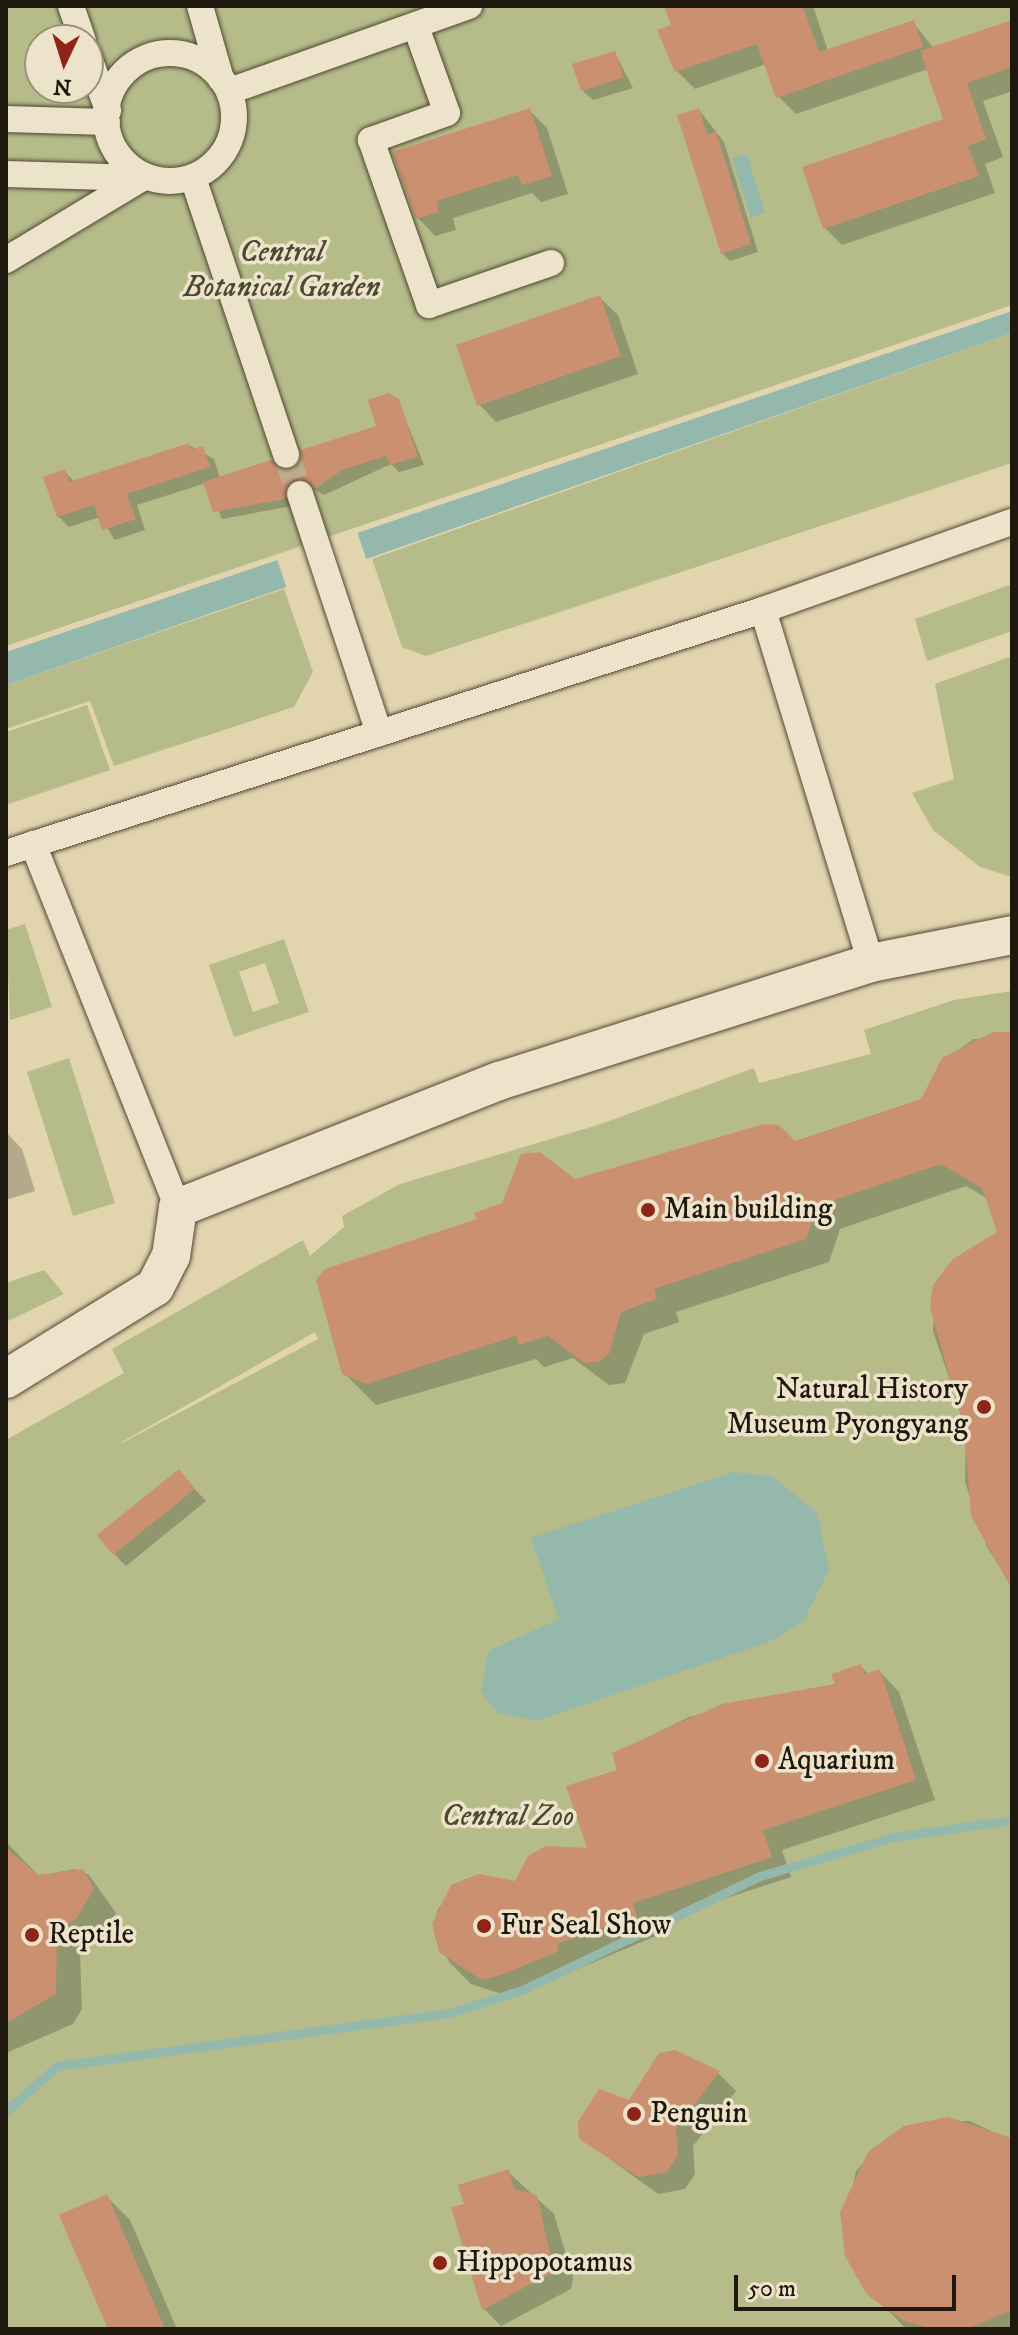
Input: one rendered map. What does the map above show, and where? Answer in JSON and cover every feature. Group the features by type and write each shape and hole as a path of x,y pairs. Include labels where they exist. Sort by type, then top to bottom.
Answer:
{"street":[{"path":"6,174 193,178 226,149 234,128 225,85 200,6"},
{"path":"225,85 416,27 469,6"},
{"path":"416,27 447,113 371,140 429,305 551,263"},
{"path":"108,116 121,76 159,54 199,60 225,85"},
{"path":"104,104 116,150 142,178"},
{"path":"6,119 108,116"},
{"path":"6,260 142,178"},
{"path":"193,178 286,455"},
{"path":"300,494 379,733"},
{"path":"6,853 763,610 1012,522"},
{"path":"763,610 871,963"},
{"path":"6,1379 155,1287 171,1256 178,1208 33,844"},
{"path":"178,1208 499,1081 871,963 1012,935"}],"green space":[{"name":"Central Botanical Garden","path":"6,6 1012,6 1012,305 6,646"},
{"path":"1012,333 1012,463 426,656 402,647 372,559"},
{"path":"1012,584 1012,631 927,661 915,619"},
{"path":"284,589 313,672 294,707 114,766 90,701 6,729 6,685"},
{"path":"1012,656 1012,877 980,867 933,830 912,793 954,779 935,684"},
{"path":"87,705 110,770 6,805 6,732"},
{"path":"25,924 52,1007 10,1020 6,930"},
{"path":"284,939 309,1012 234,1037 209,965","holes":["265,963 279,1003 253,1012 239,972"]},
{"name":"Central Zoo","path":"1012,991 1012,2329 6,2329 6,1440 124,1373 112,1349 303,1240 310,1256 344,1227 342,1216 400,1184 601,1124 754,1068 759,1083 871,1054 864,1030 954,1000","holes":["315,1332 318,1339 122,1443"]},
{"path":"69,1058 115,1203 73,1216 27,1072"},
{"path":"44,1270 64,1294 6,1322 6,1283"}],"water":[{"path":"747,154 765,213 751,218 732,158"},
{"path":"1012,311 1012,333 6,685 6,652"},
{"path":"733,1472 772,1476 817,1513 829,1569 804,1621 771,1641 537,1721 497,1713 481,1691 488,1651 559,1619 531,1538"}],"pier":[{"path":"356,529 368,564 288,592 276,556"}],"building":[{"path":"664,6 803,6 819,52 914,20 923,47 776,98 757,44 675,72 657,30 671,25"},
{"path":"1012,20 1012,67 967,83 986,139 968,146 979,176 823,229 802,167 943,119 920,51"},
{"path":"615,51 624,77 581,91 572,64"},
{"path":"530,108 552,176 522,185 518,175 436,201 439,212 416,219 392,152"},
{"path":"699,108 707,134 716,132 751,244 721,254 677,115"},
{"path":"600,295 621,356 477,406 456,345"},
{"path":"389,393 399,399 418,457 390,465 386,456 342,470 315,489 296,479 285,499 213,512 203,482 271,460 292,470 301,450 376,426 368,400"},
{"path":"189,443 191,450 203,446 210,467 127,494 136,519 102,530 94,505 57,517 43,477 65,469 69,482"},
{"name":"Main building","path":"993,1032 1012,1032 1012,1589 971,1516 964,1427 930,1308 933,1285 953,1259 997,1232 982,1188 941,1164 817,1206 806,1239 654,1289 657,1299 621,1312 609,1354 598,1362 584,1363 548,1336 519,1345 516,1336 366,1384 342,1374 316,1280 325,1269 477,1219 474,1213 502,1203 521,1154 540,1152 575,1179 764,1124 779,1125 795,1141 921,1099 942,1058"},
{"path":"179,1469 195,1489 113,1555 97,1535"},
{"path":"861,1664 865,1674 880,1669 916,1780 763,1830 772,1857 633,1903 637,1916 557,1944 559,1951 504,1974 482,1980 439,1952 432,1924 451,1885 479,1874 515,1881 528,1856 546,1846 587,1848 566,1786 617,1770 612,1753 722,1704 835,1684 831,1674"},
{"name":"Reptile","path":"6,1848 38,1875 83,1869 94,1889 76,1919 57,1929 56,1994 6,2023"},
{"name":"Penguin","path":"675,2050 720,2071 676,2128 678,2155 667,2172 638,2177 579,2139 578,2122 599,2089 629,2100 659,2053"},
{"path":"948,2117 1012,2138 1012,2310 969,2328 932,2329 904,2321 867,2295 845,2256 840,2212 868,2152 904,2126"},
{"path":"509,2169 514,2189 537,2195 554,2272 482,2310 451,2207 464,2204 458,2185"},
{"path":"107,2194 165,2329 108,2329 59,2215"}],"waterway":[{"path":"6,2111 57,2066 449,2013 522,1990 760,1876 893,1837 1012,1820"}],"tunnel":[{"path":"286,455 300,494"}],"place":[{"name":"Main building","path":"648,1210"},
{"name":"Natural History Museum Pyongyang","path":"984,1407"},
{"name":"Aquarium","path":"762,1761"},
{"name":"Fur Seal Show","path":"484,1926"},
{"name":"Reptile","path":"32,1935"},
{"name":"Penguin","path":"634,2114"},
{"name":"Hippopotamus","path":"440,2263"}]}
